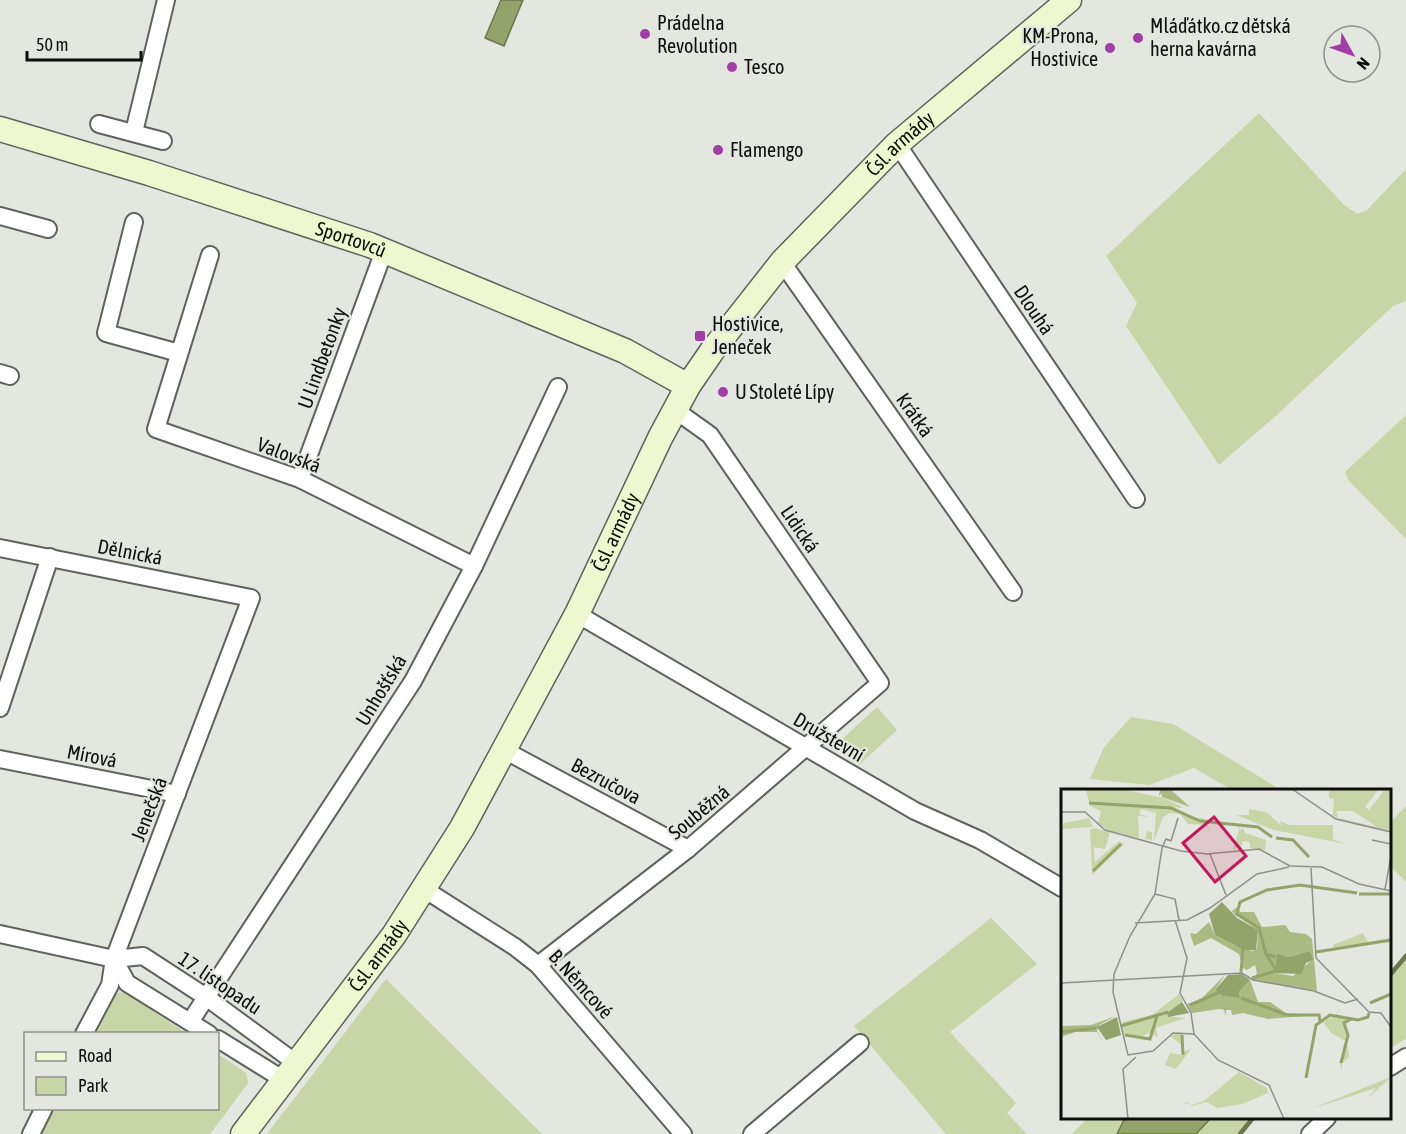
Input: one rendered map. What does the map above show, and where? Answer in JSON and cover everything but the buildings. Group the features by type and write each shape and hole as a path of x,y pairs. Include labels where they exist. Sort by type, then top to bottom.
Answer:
{"main road":[{"name":"Čsl. armády","path":"243,1134 394,935 424,890 578,614 675,410 712,351 782,262 897,144 1069,0"},
{"name":"Sportovců","path":"0,129 149,173 384,251 625,351 688,386"}],"street":[{"path":"134,132 166,0"},
{"path":"99,124 164,141"},
{"name":"Dlouhá","path":"897,144 1136,499"},
{"path":"0,216 48,229"},
{"path":"134,222 106,333 179,353"},
{"name":"U Lindbetonky","path":"300,479 384,251"},
{"name":"Valovská","path":"210,255 156,429 300,479 474,566"},
{"name":"Krátká","path":"782,262 1012,592"},
{"name":"Unhošťská","path":"190,1022 413,681 474,566 558,387"},
{"name":"Lidická","path":"675,410 710,435 880,683"},
{"name":"Dělnická","path":"0,548 251,598"},
{"path":"0,708 50,557"},
{"name":"Jenečská","path":"85,1032 110,985 114,959 251,598"},
{"name":"Družstevní","path":"578,614 915,811 980,840 1061,887"},
{"name":"Souběžná","path":"538,965 688,849 880,683"},
{"name":"Bezručova","path":"504,750 688,849"},
{"name":"Mírová","path":"0,759 177,794"},
{"name":"B. Němcové","path":"424,890 515,946 538,965 682,1134"},
{"name":"17. listopadu","path":"0,934 114,959 143,956 206,997 290,1071"},
{"path":"114,959 128,983 206,1032"},
{"path":"219,1039 290,1071"},
{"path":"752,1134 860,1043"},
{"path":"1391,1066 1406,1057"},
{"path":"31,1134 43,1110"},
{"path":"1310,1134 1326,1119"}],"green space":[{"path":"1259,113 1344,205 1358,214 1367,210 1406,169 1406,301 1393,306 1280,412 1219,465 1126,326 1137,303 1106,256"},
{"path":"1406,415 1406,539 1348,480 1345,472"},
{"path":"877,707 897,730 860,764 840,741"},
{"path":"1131,717 1173,724 1279,789 1230,789 1194,768 1149,785 1090,779 1104,747"},
{"path":"1406,806 1406,882 1391,867 1391,822"},
{"path":"991,918 1037,964 950,1032 1016,1103 1007,1113 1027,1134 946,1134 854,1026"},
{"path":"1406,952 1406,1039 1391,1047 1391,975"},
{"path":"386,979 542,1134 267,1134"},
{"path":"124,992 184,1032 95,1032 115,994"},
{"path":"219,1055 246,1073 248,1083 210,1134 40,1134 53,1110 219,1110"},
{"path":"1087,1119 1124,1119 1117,1134 1072,1134"},
{"path":"1210,1119 1252,1119 1240,1134 1196,1134"}],"shaded area":[{"path":"501,0 523,0 504,46 485,38"},
{"path":"1124,1119 1210,1119 1196,1134 1117,1134"}],"waterway":[{"path":"1391,974 1406,956"},
{"path":"1240,1134 1252,1119"}],"place":[{"name":"Prádelna Revolution","path":"645,34"},
{"name":"Mláďátko.cz dětská herna kavárna","path":"1138,38"},
{"name":"KM-Prona, Hostivice","path":"1110,48"},
{"name":"Tesco","path":"732,67"},
{"name":"Flamengo","path":"718,150"},
{"name":"Hostivice, Jeneček","path":"700,336"},
{"name":"U Stoleté Lípy","path":"723,392"}]}
